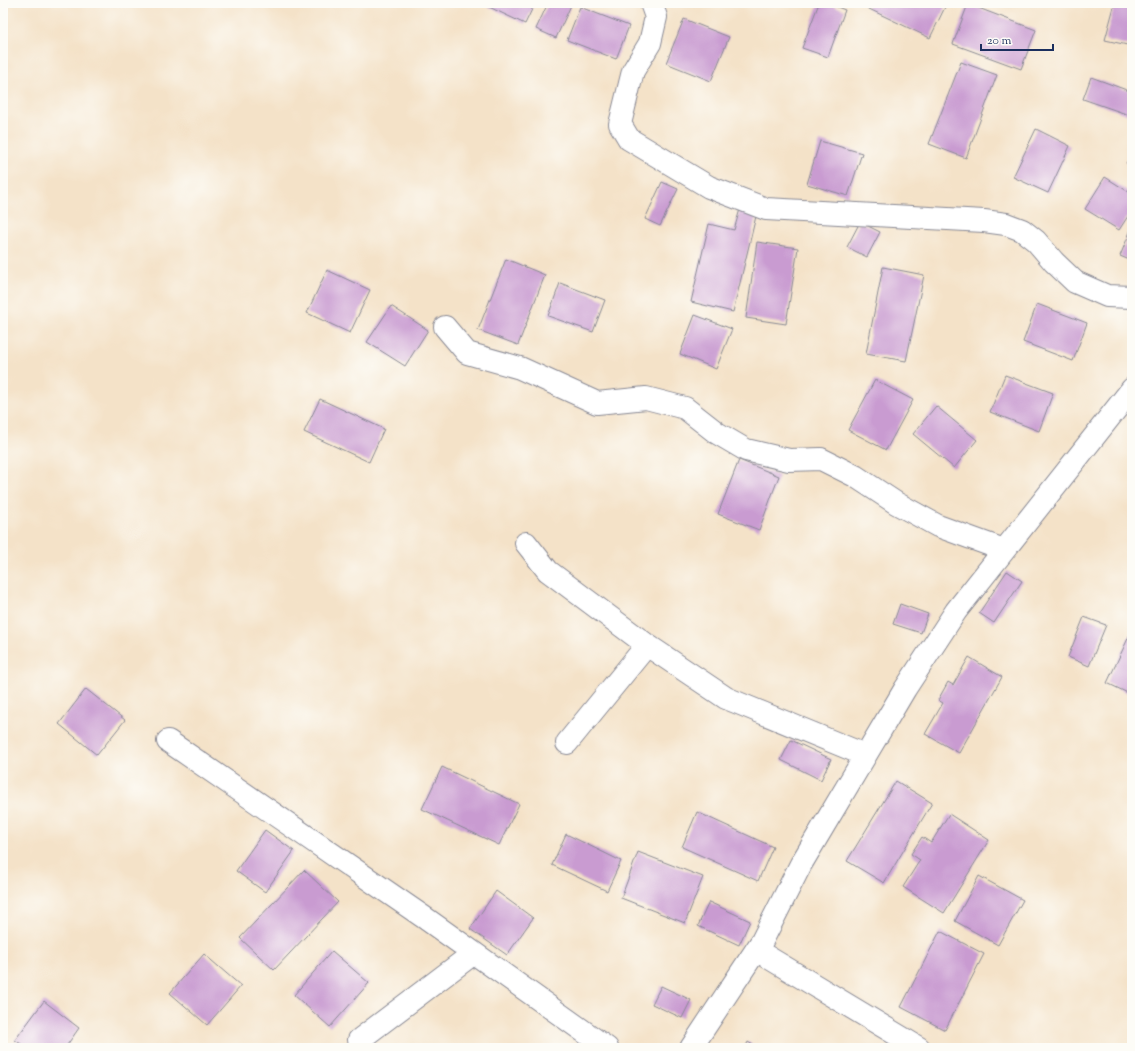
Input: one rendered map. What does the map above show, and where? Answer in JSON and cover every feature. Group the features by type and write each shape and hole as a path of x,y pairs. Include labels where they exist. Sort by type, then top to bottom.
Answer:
{"street":[{"path":"651,3 656,18 650,43 633,72 620,124 629,139 709,187 766,209 984,221 1006,224 1022,230 1036,241 1054,262 1075,282 1108,296 1132,297"},
{"path":"445,327 467,353 520,368 597,403 646,398 685,408 717,433 746,450 789,460 821,459 855,476 896,503 938,526 1004,550"},
{"path":"692,1048 762,941 801,864 905,689 956,611 1132,389"},
{"path":"526,543 548,571 647,645 726,698 866,755"},
{"path":"567,743 647,645"},
{"path":"168,742 424,918 607,1048"},
{"path":"756,950 919,1048"},
{"path":"359,1040 474,953"}],"building":[{"path":"488,3 535,3 525,24 487,6"},
{"path":"548,3 572,3 556,38 536,29"},
{"path":"819,3 827,3 845,10 828,57 802,48"},
{"path":"869,3 947,3 930,38 867,8"},
{"path":"1115,3 1132,6 1132,46 1105,40"},
{"path":"968,4 1036,30 1021,69 953,44"},
{"path":"580,7 629,26 616,59 567,40"},
{"path":"684,19 729,37 711,81 666,63"},
{"path":"961,62 997,75 966,158 929,144"},
{"path":"1091,77 1132,92 1132,116 1083,99"},
{"path":"1036,129 1070,146 1048,193 1013,177"},
{"path":"820,141 862,153 848,196 807,184"},
{"path":"1132,155 1132,167 1126,163"},
{"path":"1105,177 1132,194 1132,210 1119,230 1085,209"},
{"path":"662,182 678,189 660,226 645,219"},
{"path":"740,209 757,212 733,312 691,302 709,224 734,230"},
{"path":"860,222 880,232 867,257 847,247"},
{"path":"1132,227 1132,261 1120,256"},
{"path":"757,242 798,248 786,324 746,318"},
{"path":"506,259 545,275 518,345 478,330"},
{"path":"883,267 924,275 906,361 866,354"},
{"path":"327,270 370,290 350,333 307,313"},
{"path":"560,283 605,300 593,332 548,316"},
{"path":"1037,304 1087,323 1073,361 1023,342"},
{"path":"391,306 428,330 405,366 367,342"},
{"path":"695,315 732,329 716,369 680,354"},
{"path":"1005,375 1053,393 1039,431 990,412"},
{"path":"875,380 913,400 886,450 848,430"},
{"path":"320,399 384,429 369,462 304,432"},
{"path":"936,406 977,440 954,468 913,434"},
{"path":"739,460 779,476 759,530 718,514"},
{"path":"1007,571 1022,581 994,623 979,613"},
{"path":"900,604 928,614 921,633 893,624"},
{"path":"1084,617 1106,625 1089,666 1068,657"},
{"path":"1132,630 1132,695 1107,683"},
{"path":"969,657 1002,677 959,753 925,734 943,703 938,700 948,682 953,685"},
{"path":"86,689 125,720 97,755 59,724"},
{"path":"791,740 831,759 821,780 781,760"},
{"path":"442,767 519,804 499,845 422,809"},
{"path":"896,781 932,803 884,883 847,861"},
{"path":"697,812 773,847 758,881 682,847"},
{"path":"949,814 989,840 944,913 903,887 920,860 911,854 922,837 931,843"},
{"path":"265,830 294,851 265,892 236,871"},
{"path":"566,834 621,861 607,891 552,865"},
{"path":"638,852 703,877 685,923 621,898"},
{"path":"304,870 338,902 274,970 240,938"},
{"path":"979,876 1023,900 998,945 955,921"},
{"path":"496,891 533,918 507,955 470,929"},
{"path":"709,902 750,921 739,945 698,926"},
{"path":"940,931 984,954 945,1030 901,1007"},
{"path":"332,951 369,983 330,1027 294,995"},
{"path":"204,954 241,986 207,1025 170,993"},
{"path":"661,986 691,1000 682,1018 652,1004"},
{"path":"44,1001 79,1028 65,1048 27,1048 15,1040"},
{"path":"748,1042 758,1048 745,1048"}]}
